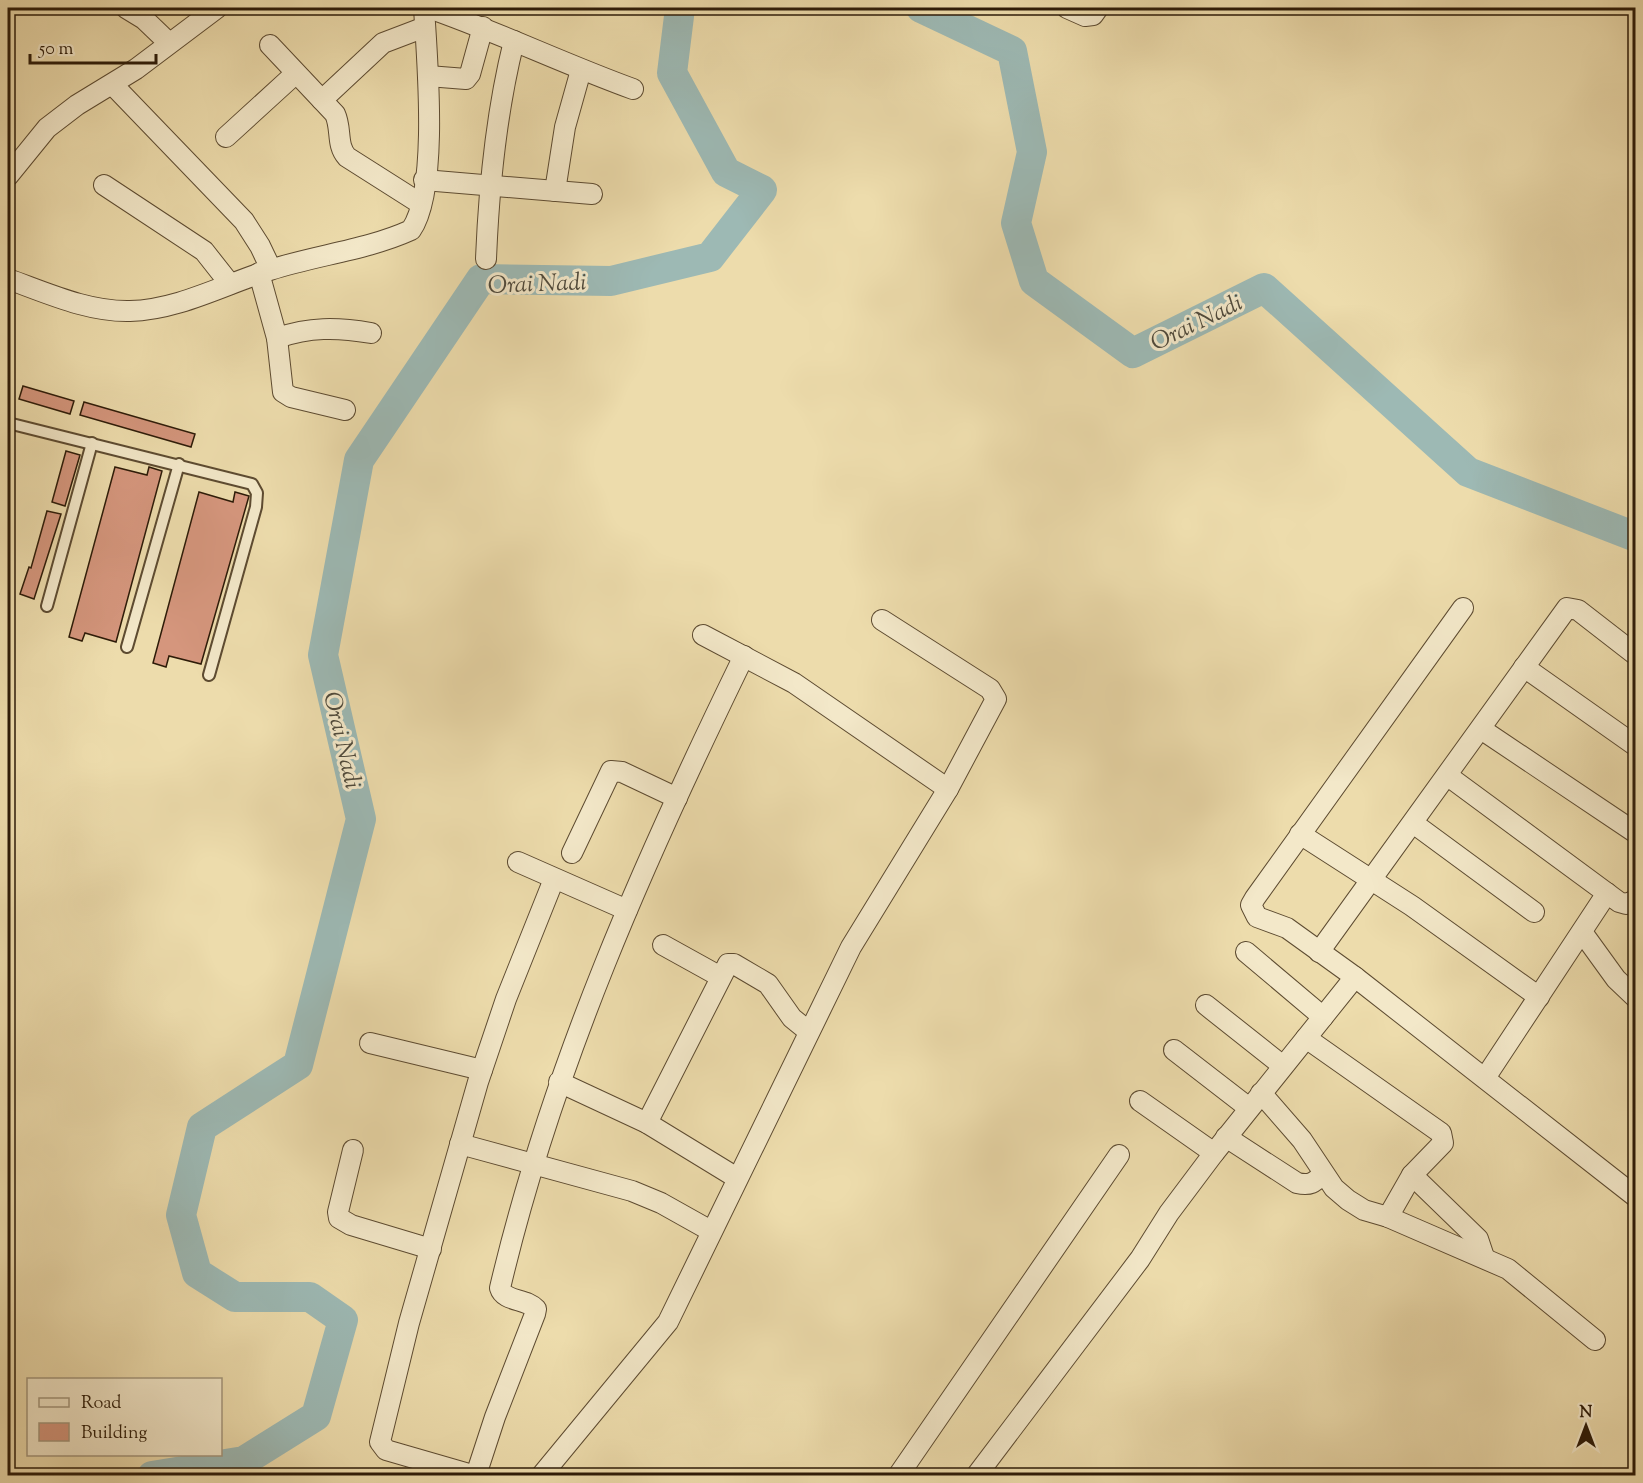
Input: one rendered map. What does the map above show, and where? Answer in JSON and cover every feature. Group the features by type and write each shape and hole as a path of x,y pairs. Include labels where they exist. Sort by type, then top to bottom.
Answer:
{"street":[{"path":"126,8 144,19 170,43"},
{"path":"8,176 47,128 77,105 113,85 217,8"},
{"path":"429,8 483,27 581,70 633,89"},
{"path":"1067,8 1085,16 1093,15 1098,8"},
{"path":"8,279 69,302 106,310 132,311 171,304 265,271 411,230 417,220 421,204 429,140 424,17 383,43 322,100"},
{"path":"428,76 466,79 470,74 483,27"},
{"path":"486,259 489,185 501,97 514,41"},
{"path":"270,45 295,75 335,114 340,124 340,144 347,157 421,204"},
{"path":"555,191 565,127 581,70"},
{"path":"226,137 295,75"},
{"path":"113,85 244,221 260,246 277,338 283,392 291,397 345,410"},
{"path":"424,180 592,194"},
{"path":"104,185 204,251 230,284"},
{"path":"277,338 314,328 335,327 370,333"},
{"path":"1463,608 1255,898 1251,905 1252,912 1287,928 1355,977 1635,1197"},
{"path":"1319,952 1567,608 1578,610 1635,655"},
{"path":"541,1476 668,1322 808,1031 851,947 948,789 993,709 995,693 882,620"},
{"path":"703,635 794,683 948,789"},
{"path":"554,879 506,999 482,1070 409,1323 380,1442 404,1466 476,1475 495,1417 536,1309 532,1304 505,1295 500,1288 532,1162 559,1082 627,910 744,656"},
{"path":"1524,667 1635,746"},
{"path":"1481,729 1635,832"},
{"path":"572,853 611,771 622,772 677,798"},
{"path":"1448,776 1607,893 1626,904 1635,900"},
{"path":"1413,823 1534,912"},
{"path":"1300,834 1372,880 1539,997"},
{"path":"518,862 627,910"},
{"path":"1485,1078 1607,893"},
{"path":"1582,932 1616,979 1635,998"},
{"path":"663,945 719,976"},
{"path":"1246,952 1323,1017"},
{"path":"647,1123 719,976 728,964 734,964 768,984 792,1018 808,1031"},
{"path":"976,1476 1126,1278 1220,1145 1355,977"},
{"path":"1206,1005 1283,1066"},
{"path":"1306,1038 1441,1133 1443,1143 1412,1175 1388,1216"},
{"path":"370,1043 482,1070"},
{"path":"1174,1050 1255,1101 1302,1140 1323,1174 1348,1200 1364,1210 1388,1216 1484,1257 1521,1278 1594,1340"},
{"path":"559,1082 647,1123 737,1178"},
{"path":"1140,1101 1220,1145 1297,1183 1307,1186 1323,1174"},
{"path":"460,1144 632,1191 661,1203 711,1230"},
{"path":"353,1150 338,1212 339,1218 351,1226 431,1249"},
{"path":"898,1476 1119,1155"},
{"path":"1412,1175 1478,1239 1484,1257"}],"lane":[{"path":"8,423 240,478 252,484 257,493 210,675"},
{"path":"47,606 92,443"},
{"path":"127,648 179,464"}],"building":[{"path":"23,386 74,401 70,414 19,399"},
{"path":"84,402 195,434 191,447 80,415"},
{"path":"66,451 80,455 65,506 52,502"},
{"path":"115,467 147,475 149,467 162,471 116,642 85,633 82,641 69,637"},
{"path":"199,492 233,502 235,492 249,496 201,664 169,656 166,667 153,663"},
{"path":"47,511 61,514 34,599 20,594 29,567 31,568"}],"waterway":[{"name":"Orai Nadi","path":"152,1476 244,1461 316,1416 343,1320 310,1297 235,1297 197,1273 181,1215 202,1127 298,1065 361,819 323,655 359,460 481,279 611,281 710,257 762,190 726,172 672,73 680,8"},
{"name":"Orai Nadi","path":"921,8 1012,51 1032,152 1016,223 1034,281 1133,353 1264,288 1468,472 1636,537"}]}
